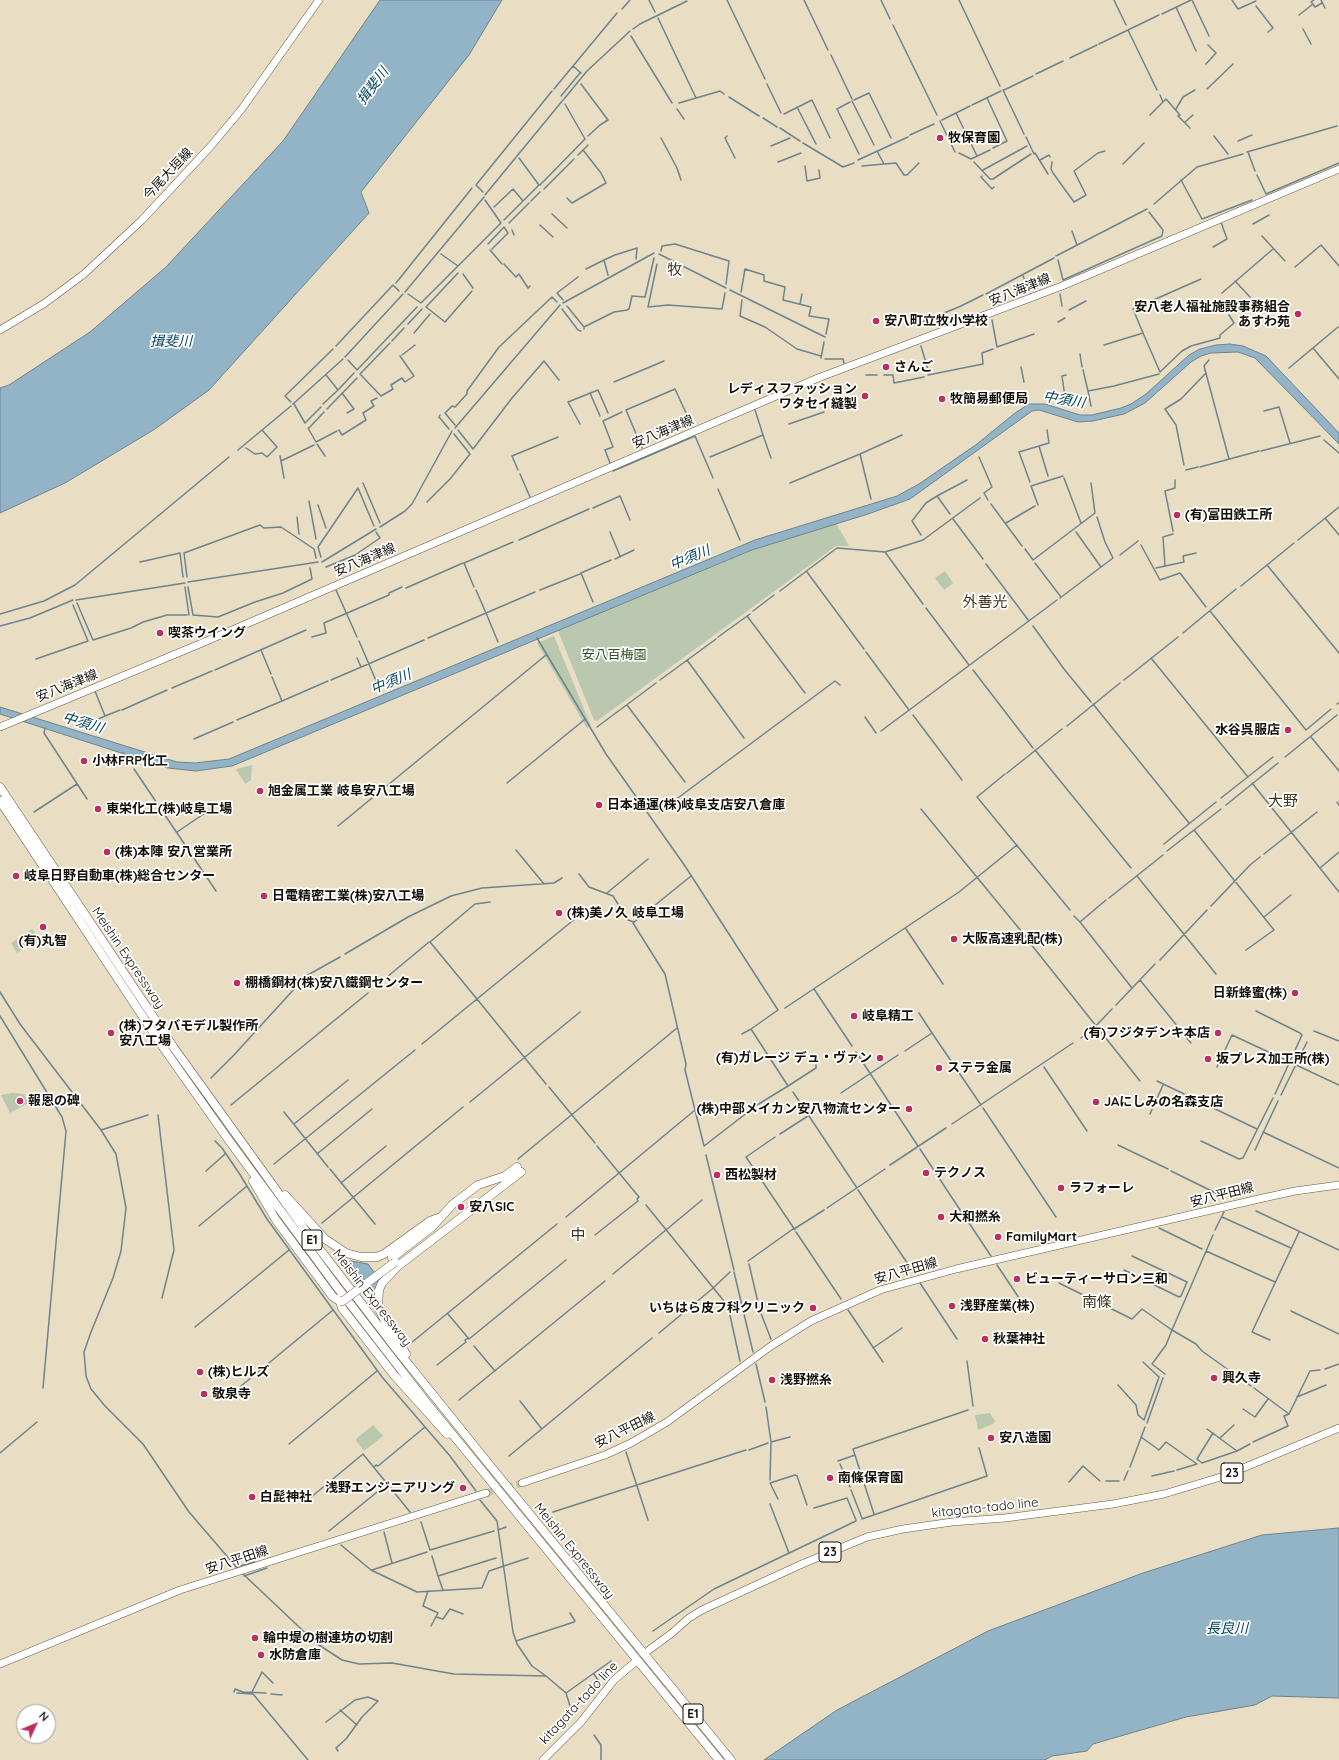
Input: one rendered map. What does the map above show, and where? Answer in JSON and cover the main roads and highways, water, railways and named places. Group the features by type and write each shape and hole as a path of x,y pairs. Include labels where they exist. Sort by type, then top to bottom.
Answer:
{"highway":[{"name":"Meishin Expressway","path":"0,787 135,992 226,1122 358,1300 653,1672 720,1760"},
{"name":"Meishin Expressway","path":"0,801 166,1050 230,1142 328,1274 421,1396 483,1472 653,1672 731,1760"},
{"path":"166,1050 187,1086 247,1171 290,1239 333,1297 340,1301"},
{"path":"226,1122 308,1222 329,1242 346,1253 369,1257 384,1254 430,1221 441,1217"},
{"path":"393,1260 432,1227 453,1204 478,1185 519,1170 471,1212 392,1271 382,1283 378,1298 382,1316 392,1333 488,1463"},
{"path":"471,1212 437,1230 340,1298 340,1301 342,1308 394,1375 430,1417 483,1472"}],"main road":[{"name":"今尾大垣線","path":"0,330 45,303 84,274 142,220 210,147 241,110 319,0"},
{"name":"安八海津線","path":"0,727 202,643 818,378 1062,286 1339,169"},
{"name":"安八平田線","path":"522,1483 605,1455 637,1440 667,1422 771,1346 811,1321 880,1290 956,1269 1263,1198 1295,1191 1339,1185"},
{"name":"kitagata-tado line","path":"649,1650 689,1618 702,1610 802,1564 867,1538 903,1529 1105,1505 1164,1494 1224,1476 1339,1428"},
{"name":"安八平田線","path":"0,1664 156,1599 486,1494"},
{"name":"kitagata-tado line","path":"543,1760 581,1722 614,1680 634,1663"}],"water":[{"name":"揖斐川","path":"380,0 502,0 469,55 361,192 369,213 209,390 155,429 65,483 0,513 0,388 9,385 90,332 166,267 283,141"},
{"path":"1230,344 1243,346 1266,356 1339,433 1339,444 1255,358 1238,352 1211,353 1201,356 1191,362 1145,403 1124,414 1093,421 1078,422 1039,410 1032,411 910,499 868,514 752,550 232,766 196,771 168,768 0,714 0,707 177,762 195,763 229,759 755,540 897,496 919,484 977,444 1015,413 1029,404 1045,404 1080,415 1092,415 1121,408 1131,404 1146,394 1189,355 1200,349 1216,345"},
{"path":"351,1261 368,1264 381,1281 379,1286 371,1292 348,1263"},
{"name":"長良川","path":"1339,1528 1339,1698 1272,1696 1255,1705 1186,1717 1093,1744 1087,1751 1052,1756 1045,1760 764,1760 837,1710 988,1631 1143,1573 1262,1535"}],"waterway":[{"path":"622,9 630,0"},
{"path":"649,0 655,12"},
{"path":"727,0 765,79"},
{"path":"804,0 828,50"},
{"path":"881,0 890,19"},
{"path":"959,0 1000,86"},
{"path":"1114,0 1126,25"},
{"path":"1162,14 1191,0"},
{"path":"1192,0 1209,36"},
{"path":"1232,0 1238,9 1256,1"},
{"path":"1299,15 1313,4 1311,2 1314,0"},
{"path":"1321,0 1325,8"},
{"path":"633,29 640,24 687,1"},
{"path":"1313,4 1315,7 1322,3"},
{"path":"1256,6 1273,28 1268,32"},
{"path":"1176,7 1196,51"},
{"path":"581,73 573,66 617,13"},
{"path":"1099,44 1159,15"},
{"path":"658,18 696,98"},
{"path":"893,25 937,115"},
{"path":"1303,29 1311,44"},
{"path":"1128,30 1157,90"},
{"path":"564,99 587,71 630,31"},
{"path":"631,36 672,103"},
{"path":"1070,58 1097,45"},
{"path":"1206,64 1216,53 1208,45"},
{"path":"831,55 852,99"},
{"path":"1036,74 1063,61"},
{"path":"1207,89 1233,64"},
{"path":"554,89 573,66"},
{"path":"561,96 580,73"},
{"path":"1004,90 1033,76"},
{"path":"581,84 608,120 588,136"},
{"path":"767,84 781,113"},
{"path":"1003,90 1024,134"},
{"path":"1176,109 1183,97 1195,90"},
{"path":"483,192 476,185 552,91"},
{"path":"679,103 720,91 724,94"},
{"path":"972,105 1001,91"},
{"path":"854,100 869,93 891,138"},
{"path":"1150,115 1163,102 1160,95"},
{"path":"729,97 759,116"},
{"path":"987,98 1007,141 993,148"},
{"path":"1163,102 1166,99 1180,115 1178,116 1190,128"},
{"path":"485,195 563,100"},
{"path":"784,114 812,100 830,138"},
{"path":"852,101 874,145"},
{"path":"850,102 837,109 859,154"},
{"path":"540,185 585,139 565,104"},
{"path":"942,120 970,106"},
{"path":"797,107 816,144"},
{"path":"677,109 684,119"},
{"path":"956,113 977,156"},
{"path":"1185,122 1193,115"},
{"path":"763,118 777,127"},
{"path":"940,121 955,152"},
{"path":"910,135 934,124"},
{"path":"1247,152 1337,126"},
{"path":"780,128 800,141"},
{"path":"1238,141 1252,135"},
{"path":"727,136 725,138 735,158"},
{"path":"1214,136 1228,154"},
{"path":"858,160 908,137"},
{"path":"1026,137 1034,154 1035,153 1048,174"},
{"path":"661,138 677,168 681,180"},
{"path":"771,146 790,138"},
{"path":"803,143 843,167 854,163"},
{"path":"1123,164 1144,143"},
{"path":"583,150 588,145"},
{"path":"983,170 1027,146"},
{"path":"567,198 572,203 606,183 601,173 583,150 578,155"},
{"path":"959,153 971,159 990,150"},
{"path":"877,151 884,164 896,163 904,175 907,175 919,163"},
{"path":"1052,162 1051,169 1053,173 1074,202 1086,195 1074,171 1098,153 1105,151"},
{"path":"1248,152 1255,171"},
{"path":"778,162 801,153"},
{"path":"974,162 990,179 993,179 1031,154"},
{"path":"1154,204 1197,167 1243,154"},
{"path":"1040,160 1049,155 1050,157"},
{"path":"504,220 539,185 519,158"},
{"path":"544,189 574,159"},
{"path":"1257,175 1266,194 1339,163"},
{"path":"862,166 884,164"},
{"path":"805,166 807,181 820,178 819,170"},
{"path":"982,176 981,177 992,189 994,187"},
{"path":"1181,180 1202,219 1252,200"},
{"path":"396,283 472,188"},
{"path":"494,207 513,189 523,201"},
{"path":"531,201 540,192"},
{"path":"405,292 484,197"},
{"path":"408,294 421,303 501,223 485,200"},
{"path":"509,223 529,203"},
{"path":"1056,256 1147,209"},
{"path":"1058,260 1063,280 1162,236 1163,230 1149,212"},
{"path":"552,214 567,228"},
{"path":"1253,224 1269,215"},
{"path":"1213,247 1227,239 1221,222"},
{"path":"540,225 553,237"},
{"path":"488,244 504,227 508,233 492,249"},
{"path":"512,230 514,235"},
{"path":"1072,231 1077,245"},
{"path":"1262,236 1285,261"},
{"path":"661,251 662,246 675,244 729,261 726,284"},
{"path":"1295,267 1321,245 1339,266"},
{"path":"608,275 604,260 637,248 636,259"},
{"path":"1222,293 1273,249"},
{"path":"490,250 502,264"},
{"path":"563,303 654,253"},
{"path":"441,254 458,266"},
{"path":"659,254 726,288"},
{"path":"584,329 584,327 614,312 629,309 632,296 645,297 654,258"},
{"path":"986,294 1054,258"},
{"path":"586,269 604,260"},
{"path":"504,264 516,277 519,274 528,288 530,286"},
{"path":"657,264 648,307 668,305 722,309 725,293"},
{"path":"741,292 745,269 764,275 764,281 785,287 783,300 811,307 809,316 829,319 826,334"},
{"path":"458,273 426,307 445,322 472,291"},
{"path":"463,274 473,288"},
{"path":"1023,276 1031,294"},
{"path":"563,300 557,293 578,277"},
{"path":"1104,345 1143,333 1133,309 1201,279"},
{"path":"1235,281 1250,297"},
{"path":"336,346 393,285 399,291"},
{"path":"730,290 825,337"},
{"path":"345,357 403,294"},
{"path":"800,304 802,294"},
{"path":"1060,294 1062,306"},
{"path":"922,322 983,295"},
{"path":"455,425 445,413 452,406 455,407 467,394 467,391 499,347 552,297 557,302"},
{"path":"742,300 740,316 765,327 797,349 821,356"},
{"path":"1069,310 1086,301"},
{"path":"455,428 560,305"},
{"path":"567,306 584,327"},
{"path":"348,360 357,370 417,307"},
{"path":"408,324 422,309"},
{"path":"562,309 578,330 581,331"},
{"path":"414,333 430,314"},
{"path":"1143,333 1160,372 1182,351 1191,346 1220,338 1220,335 1234,323 1229,315"},
{"path":"1058,322 1065,318"},
{"path":"992,320 997,347 1034,334"},
{"path":"1289,368 1338,327"},
{"path":"392,341 404,328"},
{"path":"821,358 824,342"},
{"path":"390,343 360,374 381,396 393,389 391,385 402,378 405,382 414,376 400,356"},
{"path":"402,355 415,345"},
{"path":"921,346 929,373"},
{"path":"1313,348 1339,379"},
{"path":"291,402 285,396 333,349"},
{"path":"928,375 983,364 982,353 993,349"},
{"path":"1080,354 1082,367"},
{"path":"293,404 343,359"},
{"path":"825,359 843,359 844,363"},
{"path":"1209,360 1204,366 1229,459"},
{"path":"458,430 473,449 512,398 544,361 559,380"},
{"path":"614,382 664,361"},
{"path":"1021,367 1024,382"},
{"name":"中須川","path":"1083,370 1088,391"},
{"path":"338,390 354,373"},
{"path":"1184,465 1176,425 1165,409 1181,399 1206,373"},
{"name":"中須川","path":"1091,406 1088,391 1159,374"},
{"path":"323,404 338,390 326,375"},
{"path":"866,375 877,375"},
{"path":"884,375 893,375 894,383 924,377"},
{"name":"中須川","path":"1066,375 1062,376 1066,404"},
{"path":"327,409 357,378"},
{"path":"626,410 675,389 692,426"},
{"path":"580,424 568,402 598,390 608,413"},
{"path":"342,393 354,409 347,413"},
{"path":"590,393 600,416"},
{"path":"339,430 342,435 366,420 363,413 374,406 371,401 377,398"},
{"path":"294,404 305,423 321,407"},
{"path":"238,450 291,406"},
{"path":"1264,411 1279,407 1290,443"},
{"path":"626,410 642,448"},
{"path":"710,457 763,435 755,410"},
{"path":"309,428 324,412"},
{"path":"610,463 605,450 613,447 603,421 622,412"},
{"path":"789,424 824,412"},
{"path":"440,415 439,417 449,429"},
{"path":"308,428 316,442 337,431"},
{"path":"246,448 255,454 262,453 267,457 277,447 262,430"},
{"path":"1030,482 1019,452 1049,443 1047,430"},
{"path":"380,527 405,511 412,504 452,431"},
{"path":"427,502 450,479 470,454 454,434"},
{"path":"763,435 771,458"},
{"path":"860,454 902,435"},
{"path":"613,471 695,436 713,478"},
{"path":"1261,451 1320,436"},
{"path":"518,470 512,456 558,437"},
{"path":"1324,440 1339,453"},
{"path":"317,444 325,456"},
{"path":"284,478 281,461 314,445"},
{"path":"1039,446 1048,476"},
{"path":"1200,467 1259,451"},
{"path":"790,483 860,454 871,499"},
{"path":"280,456 281,461"},
{"path":"0,614 44,601 75,585 229,457"},
{"path":"979,457 992,487 984,493 988,500"},
{"path":"1186,470 1198,467"},
{"path":"520,474 530,497"},
{"path":"1038,505 1031,486 1063,476"},
{"path":"1064,478 1081,523"},
{"path":"950,514 937,496 967,480"},
{"path":"1173,531 1165,491 1175,488 1175,480"},
{"path":"363,483 380,523"},
{"path":"1025,549 1033,560 1095,513 1091,483"},
{"path":"321,557 318,547 358,488 374,526"},
{"path":"718,489 740,540"},
{"path":"593,508 620,496 630,520"},
{"path":"921,535 912,521 926,503 937,496"},
{"path":"780,591 837,548 885,552 923,540 980,498"},
{"path":"309,501 316,539"},
{"path":"991,504 1022,546"},
{"path":"318,505 326,528"},
{"path":"1006,523 1035,506"},
{"path":"1298,540 1339,507"},
{"path":"519,540 589,509"},
{"path":"297,517 299,534"},
{"path":"1060,598 1113,558 1105,542 1097,517"},
{"path":"1325,518 1339,535"},
{"path":"953,519 983,559"},
{"path":"187,577 184,553 260,525 264,528 281,527 314,549 316,558"},
{"path":"322,562 376,529"},
{"path":"326,567 355,555 380,538 376,532"},
{"path":"610,532 620,556"},
{"path":"1076,532 1101,567"},
{"path":"1165,566 1163,537 1173,534"},
{"path":"1120,555 1138,541"},
{"path":"474,587 464,563 513,542"},
{"path":"1267,565 1294,543"},
{"path":"1141,545 1160,580 1180,573 1206,607"},
{"path":"615,559 634,550"},
{"path":"885,552 923,604"},
{"path":"140,562 180,553 183,577"},
{"path":"1156,568 1184,562 1183,556 1196,553"},
{"path":"593,602 581,573 611,560"},
{"path":"188,582 318,562"},
{"path":"406,588 463,563"},
{"path":"1035,563 1061,597"},
{"path":"986,564 1029,621"},
{"path":"1241,586 1267,565 1339,653"},
{"path":"188,587 193,615 218,617 255,602 283,593 312,579 310,568"},
{"path":"807,572 864,649"},
{"path":"540,590 580,574"},
{"path":"76,600 185,583"},
{"path":"185,587 189,615"},
{"path":"312,637 326,633 324,623 389,595 389,593 402,587"},
{"path":"1183,633 1236,589"},
{"path":"336,590 357,637"},
{"path":"428,638 486,613 476,590"},
{"path":"498,642 486,613 535,592"},
{"path":"753,611 774,595"},
{"path":"0,626 30,618 73,600"},
{"path":"881,731 1057,600"},
{"path":"77,603 93,640 167,615 187,615"},
{"path":"36,659 88,641 73,605"},
{"path":"926,608 969,665"},
{"path":"1210,611 1306,730 1331,709"},
{"path":"718,637 750,614"},
{"path":"747,616 805,693"},
{"path":"1033,626 1064,669 1091,702"},
{"path":"215,670 306,630"},
{"path":"1124,680 1178,637"},
{"path":"537,638 606,754 685,866 778,1010 751,1029 788,1086 816,1068 816,1065"},
{"path":"660,680 716,639"},
{"path":"331,680 424,640"},
{"name":"中須川","path":"359,641 380,690"},
{"path":"261,650 271,674"},
{"path":"866,652 909,710"},
{"path":"338,826 546,655"},
{"path":"357,658 361,667"},
{"path":"1151,658 1248,777"},
{"path":"687,660 744,738"},
{"path":"973,670 1033,748"},
{"path":"172,688 212,671"},
{"path":"237,720 282,701 272,677"},
{"path":"282,701 328,681"},
{"path":"659,812 835,681 840,685"},
{"path":"597,727 656,683"},
{"path":"1067,726 1120,683"},
{"path":"122,710 167,690"},
{"name":"中須川","path":"81,727 105,716 95,691"},
{"path":"1093,704 1189,823"},
{"path":"627,705 685,782"},
{"name":"中須川","path":"105,716 120,710"},
{"path":"913,715 962,780"},
{"path":"1285,757 1337,715"},
{"path":"865,717 876,733"},
{"path":"507,783 584,720"},
{"path":"194,739 233,722"},
{"path":"45,728 44,733 87,799"},
{"path":"1007,773 1062,729"},
{"path":"1311,737 1339,771"},
{"path":"1035,750 1131,868"},
{"path":"123,753 126,758"},
{"path":"1221,798 1273,757"},
{"path":"1226,805 1278,763"},
{"path":"134,769 216,891"},
{"path":"1005,774 977,797 1070,910"},
{"path":"1252,783 1339,892"},
{"path":"34,812 77,784"},
{"path":"1164,844 1216,802"},
{"path":"177,832 217,805"},
{"path":"921,809 1026,937"},
{"path":"1167,851 1221,809"},
{"path":"1264,854 1317,812"},
{"path":"1194,830 1274,930 1246,950"},
{"path":"785,1008 959,892 1017,845"},
{"path":"516,850 544,884"},
{"path":"1320,868 1339,852"},
{"path":"1109,898 1163,855"},
{"path":"1211,906 1250,865 1260,857"},
{"path":"607,893 648,859"},
{"path":"579,874 589,887 613,896 628,920 634,922"},
{"path":"691,876 633,923 665,974 686,1064 685,1070 704,1146 757,1105 788,1086"},
{"path":"1137,876 1216,974"},
{"path":"345,954 408,917 451,896 482,888 554,883 562,878"},
{"path":"1264,917 1291,895"},
{"path":"1074,916 1080,922 1106,900"},
{"path":"422,1044 477,999 430,942 475,904 490,902"},
{"path":"1160,960 1207,910"},
{"path":"546,1084 477,999 576,918"},
{"path":"1080,922 1132,988"},
{"path":"906,929 943,984"},
{"path":"375,987 429,942"},
{"path":"1030,943 1140,1081"},
{"path":"211,1078 306,976 340,957"},
{"path":"1116,1005 1155,964"},
{"path":"1140,980 1191,1043"},
{"path":"814,989 852,1046"},
{"path":"0,992 20,1024 101,1130 116,1154 126,1208 121,1251 113,1278 84,1352 86,1376 91,1389 105,1406 143,1444 189,1512 238,1569"},
{"path":"231,1105 368,993"},
{"path":"1081,1038 1093,1029 1112,1009"},
{"path":"1256,1011 1302,1035 1275,1094"},
{"path":"470,1102 580,1012"},
{"path":"919,1013 932,1033"},
{"path":"0,1016 62,1117 66,1131 43,1388"},
{"path":"518,1159 677,1028"},
{"path":"742,1034 751,1029"},
{"path":"1314,1031 1339,1041"},
{"path":"905,1051 932,1033 981,1105"},
{"path":"1217,1067 1232,1035 1290,1062"},
{"path":"1281,1095 1307,1042"},
{"path":"952,1124 1073,1043"},
{"path":"274,1164 415,1050"},
{"path":"856,1052 918,1146"},
{"path":"841,1093 898,1055"},
{"path":"1296,1065 1339,1085"},
{"path":"1044,1067 1087,1131"},
{"path":"294,1124 348,1080"},
{"path":"1157,1081 1257,1129"},
{"path":"1150,1114 1163,1085"},
{"path":"549,1087 595,1143"},
{"path":"793,1092 857,1188"},
{"path":"1201,1141 1239,1159 1243,1158 1273,1098"},
{"path":"1255,1150 1278,1101"},
{"path":"322,1223 463,1107"},
{"path":"983,1108 1056,1217"},
{"path":"317,1154 372,1109"},
{"path":"566,1217 695,1110"},
{"path":"284,1112 328,1167"},
{"path":"101,1130 148,1115"},
{"path":"158,1115 174,1250 162,1298"},
{"path":"780,1134 808,1116"},
{"path":"890,1165 946,1128"},
{"path":"1263,1132 1339,1168"},
{"path":"775,1137 746,1157 795,1230"},
{"path":"215,1141 222,1148 239,1173 267,1219 382,1377 450,1456 476,1491"},
{"path":"1118,1145 1168,1169"},
{"path":"341,1183 386,1146"},
{"path":"595,1235 638,1201 637,1199 639,1197 597,1146"},
{"path":"920,1149 966,1219"},
{"path":"206,1171 225,1154"},
{"path":"706,1155 734,1270"},
{"path":"330,1169 375,1224"},
{"path":"827,1208 885,1169"},
{"path":"1171,1171 1224,1197"},
{"path":"199,1226 247,1186"},
{"path":"858,1190 914,1273"},
{"path":"613,1274 702,1200"},
{"path":"646,1205 728,1306 740,1361"},
{"path":"794,1229 824,1210"},
{"path":"1256,1211 1339,1250"},
{"path":"1215,1230 1224,1212"},
{"path":"1222,1217 1291,1248"},
{"path":"969,1223 991,1256"},
{"path":"411,1343 557,1224"},
{"path":"1159,1228 1202,1249"},
{"path":"748,1261 793,1229"},
{"path":"796,1232 841,1299"},
{"path":"1270,1340 1252,1332 1299,1232"},
{"path":"1059,1283 1132,1319 1142,1309 1172,1330 1213,1235"},
{"path":"195,1327 289,1250"},
{"path":"1206,1251 1275,1282"},
{"path":"1124,1270 1179,1297 1181,1296 1187,1282 1132,1256"},
{"path":"448,1314 469,1339 566,1260"},
{"path":"749,1264 760,1311 771,1339"},
{"path":"997,1265 1019,1298"},
{"path":"659,1333 730,1272"},
{"path":"734,1272 753,1352"},
{"path":"459,1400 605,1281"},
{"path":"920,1283 957,1339"},
{"path":"241,1386 333,1310"},
{"path":"848,1310 883,1362"},
{"path":"1291,1311 1339,1334"},
{"path":"873,1348 902,1328"},
{"path":"1165,1374 1152,1364 1166,1345 1172,1330 1196,1344 1202,1351 1251,1386"},
{"path":"437,1365 466,1342 465,1340 468,1338"},
{"path":"509,1456 652,1338"},
{"path":"474,1346 495,1371"},
{"path":"967,1361 973,1406"},
{"path":"1118,1385 1136,1405 1138,1415 1144,1420 1159,1377 1143,1362"},
{"path":"756,1364 765,1402"},
{"path":"1325,1369 1339,1364"},
{"path":"1254,1388 1289,1414 1310,1371 1320,1370"},
{"path":"289,1444 377,1371"},
{"path":"1147,1423 1163,1378"},
{"path":"1297,1397 1326,1385"},
{"path":"1243,1409 1255,1417 1268,1399"},
{"path":"520,1401 541,1428"},
{"path":"766,1407 771,1442 770,1480"},
{"path":"874,1514 853,1449 968,1410"},
{"path":"1253,1442 1288,1426 1284,1416 1289,1414"},
{"path":"0,1453 37,1422"},
{"path":"1220,1438 1234,1425"},
{"path":"374,1467 376,1465 378,1466 425,1427"},
{"path":"1130,1467 1145,1427"},
{"path":"1207,1429 1237,1451 1250,1444"},
{"path":"1213,1433 1197,1459 1202,1463 1237,1451"},
{"path":"771,1442 790,1437"},
{"path":"1141,1437 1159,1450 1166,1442 1197,1464 1177,1470"},
{"path":"749,1450 768,1443"},
{"path":"862,1519 987,1476 979,1448"},
{"path":"553,1512 746,1450"},
{"path":"626,1452 648,1520"},
{"path":"304,1503 363,1454 410,1512"},
{"path":"838,1461 855,1455"},
{"path":"840,1464 850,1487"},
{"path":"1069,1482 1083,1466 1100,1481"},
{"path":"1124,1480 1128,1471"},
{"path":"1152,1476 1174,1471"},
{"path":"778,1499 770,1483 795,1475 797,1476 807,1505"},
{"path":"1106,1481 1119,1481"},
{"path":"329,1531 387,1484"},
{"path":"851,1490 862,1518"},
{"path":"814,1508 847,1498 856,1520"},
{"path":"480,1500 497,1521 513,1632 517,1644 532,1666 546,1676"},
{"path":"770,1504 789,1553"},
{"path":"653,1631 714,1589 856,1521"},
{"path":"421,1522 430,1550 494,1531"},
{"path":"498,1530 506,1527"},
{"path":"384,1532 392,1563"},
{"path":"341,1545 371,1570 417,1592 482,1588 489,1571 528,1558"},
{"path":"372,1570 427,1552"},
{"path":"432,1556 438,1576"},
{"path":"443,1590 438,1576 496,1558"},
{"path":"236,1567 255,1562"},
{"path":"244,1576 267,1568"},
{"path":"242,1573 316,1643 342,1660 359,1664 392,1663 454,1674 546,1676 566,1693 571,1709"},
{"path":"428,1591 423,1606 438,1613 431,1626"},
{"path":"436,1617 443,1619 450,1609 463,1614"},
{"path":"516,1641 574,1622 575,1621 570,1613"},
{"path":"566,1693 611,1661"},
{"path":"252,1692 262,1672 273,1683"},
{"path":"594,1674 600,1683 594,1690"},
{"path":"234,1692 235,1689 243,1692 266,1693"},
{"path":"237,1693 253,1694 308,1760"},
{"path":"271,1694 282,1695"},
{"path":"326,1722 355,1700 368,1697 378,1701 362,1717 346,1739 336,1748 338,1751"},
{"path":"340,1710 357,1725"},
{"path":"594,1735 601,1745 601,1760"}],"tunnel":[{"path":"486,1493 522,1483"}],"place":[{"name":"牧保育園","path":"940,138"},
{"name":"安八老人福祉施設事務組合 あすわ苑","path":"1298,314"},
{"name":"安八町立牧小学校","path":"876,321"},
{"name":"さんご","path":"886,367"},
{"name":"レディスファッション ワタセイ縫製","path":"865,396"},
{"name":"牧簡易郵便局","path":"942,399"},
{"name":"(有)富田鉄工所","path":"1177,515"},
{"name":"喫茶ウイング","path":"160,633"},
{"name":"水谷呉服店","path":"1288,730"},
{"name":"小林FRP化工","path":"84,761"},
{"name":"旭金属工業 岐阜安八工場","path":"260,791"},
{"name":"日本通運(株)岐阜支店安八倉庫","path":"599,805"},
{"name":"東栄化工(株)岐阜工場","path":"98,809"},
{"name":"(株)本陣 安八営業所","path":"107,852"},
{"name":"岐阜日野自動車(株)総合センター","path":"16,876"},
{"name":"日電精密工業(株)安八工場","path":"264,896"},
{"name":"(株)美ノ久 岐阜工場","path":"559,913"},
{"name":"(有)丸智","path":"43,927"},
{"name":"大阪高速乳配(株)","path":"954,939"},
{"name":"棚橋鋼材(株)安八鐵鋼センター","path":"237,983"},
{"name":"日新蜂蜜(株)","path":"1295,993"},
{"name":"岐阜精工","path":"854,1016"},
{"name":"(株)フタバモデル製作所 安八工場","path":"111,1033"},
{"name":"(有)フジタデンキ本店","path":"1218,1033"},
{"name":"(有)ガレージ デュ・ヴァン","path":"880,1058"},
{"name":"坂プレス加工所(株)","path":"1208,1059"},
{"name":"ステラ金属","path":"939,1068"},
{"name":"報恩の碑","path":"20,1101"},
{"name":"JAにしみの名森支店","path":"1096,1102"},
{"name":"(株)中部メイカン安八物流センター","path":"909,1109"},
{"name":"テクノス","path":"926,1173"},
{"name":"西松製材","path":"717,1175"},
{"name":"ラフォーレ","path":"1061,1188"},
{"name":"安八SIC","path":"461,1207"},
{"name":"大和撚糸","path":"941,1217"},
{"name":"FamilyMart","path":"998,1237"},
{"name":"ビューティーサロン三和","path":"1017,1279"},
{"name":"浅野産業(株)","path":"952,1306"},
{"name":"いちはら皮フ科クリニック","path":"813,1308"},
{"name":"秋葉神社","path":"985,1339"},
{"name":"(株)ヒルズ","path":"200,1372"},
{"name":"興久寺","path":"1214,1378"},
{"name":"浅野撚糸","path":"772,1380"},
{"name":"敬泉寺","path":"204,1394"},
{"name":"安八造園","path":"991,1438"},
{"name":"南條保育園","path":"830,1478"},
{"name":"浅野エンジニアリング","path":"463,1488"},
{"name":"白髭神社","path":"252,1497"},
{"name":"輪中堤の樹連坊の切割","path":"255,1638"},
{"name":"水防倉庫","path":"261,1655"}],"district":[{"name":"牧","path":"675,270"},
{"name":"外善光","path":"985,602"},
{"name":"大野","path":"1283,801"},
{"name":"中","path":"578,1235"},
{"name":"南條","path":"1097,1302"}],"park label":[{"name":"安八百梅園","path":"614,655"}]}
